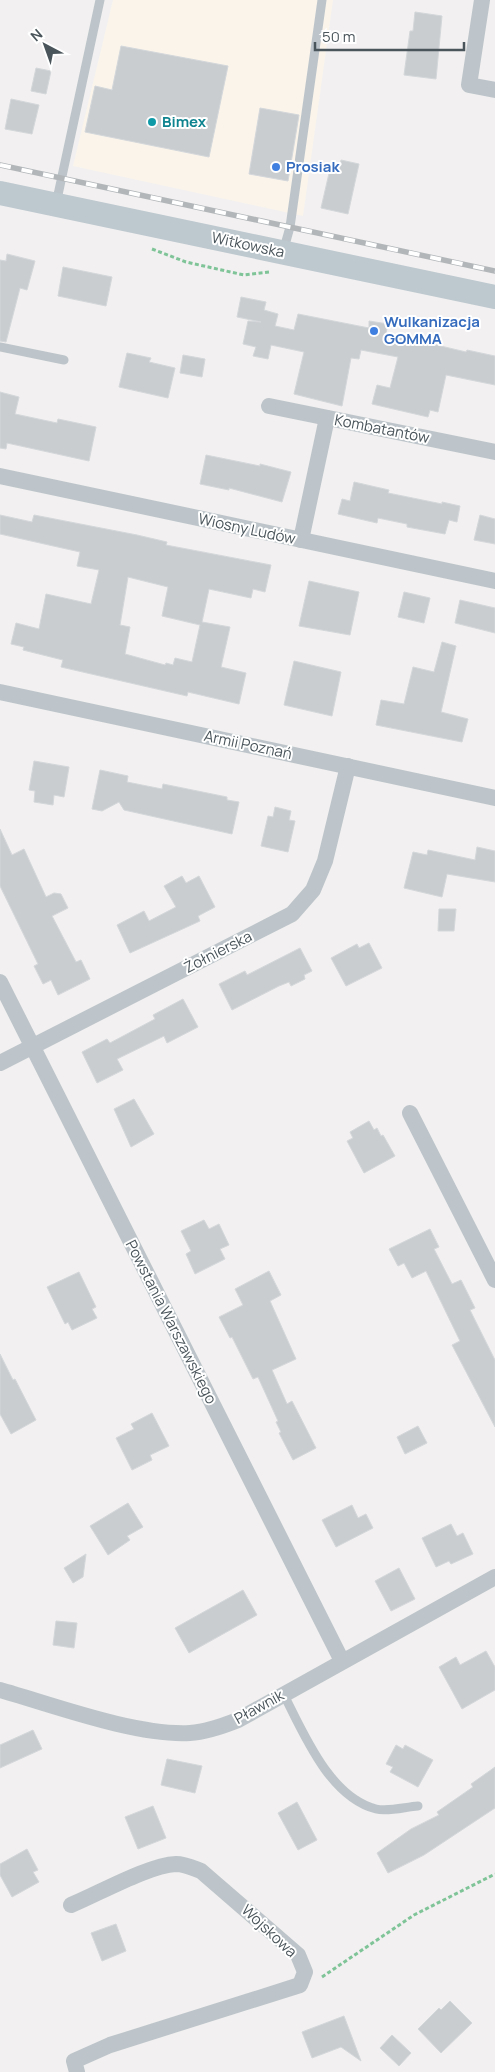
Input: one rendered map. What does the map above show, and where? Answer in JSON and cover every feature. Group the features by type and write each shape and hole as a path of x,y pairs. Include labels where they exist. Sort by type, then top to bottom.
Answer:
{"street":[{"path":"482,0 469,85 495,90"},
{"name":"Witkowska","path":"0,193 495,297"},
{"name":"Kombatantów","path":"269,406 495,452"},
{"path":"300,540 327,418"},
{"name":"Wiosny Ludów","path":"0,476 495,581"},
{"name":"Armii Poznań","path":"0,692 495,798"},
{"name":"Żołnierska","path":"0,1063 292,914 313,890 325,861 348,766"},
{"name":"Powstania Warszawskiego","path":"0,982 342,1661"},
{"path":"410,1113 495,1280"},
{"name":"Pławnik","path":"0,1690 119,1724 171,1733 191,1733 223,1726 238,1720 283,1693 495,1577"},
{"name":"Wojskowa","path":"71,1906 152,1870 175,1864 189,1866 201,1871 298,1955 305,1972 300,1985"},
{"path":"77,2072 74,2062 110,2045 300,1985"}],"lane":[{"path":"55,206 100,0"},
{"path":"283,252 290,227 322,0"},
{"path":"0,347 64,360"},
{"path":"283,1693 308,1740 333,1780 349,1796 377,1809 418,1806"}],"path":[{"path":"300,1985 323,1977 414,1915 495,1874"}],"shaded area":[{"path":"113,0 333,0 303,216 73,166"}],"building":[{"path":"415,12 442,16 436,79 404,75 410,31 413,31"},
{"path":"121,46 228,66 209,157 85,132 95,86 112,90"},
{"path":"36,68 51,71 46,94 31,91"},
{"path":"11,99 39,105 32,134 5,129"},
{"path":"260,108 299,115 288,181 249,174"},
{"path":"341,160 359,164 348,214 321,208 330,169 339,171"},
{"path":"7,254 35,261 27,290 20,288 6,342 0,341 0,260 6,261"},
{"path":"63,267 112,277 106,306 58,296"},
{"path":"241,297 266,302 264,310 278,314 275,326 294,330 298,314 369,328 369,321 388,324 386,333 466,352 467,350 495,356 495,385 446,375 438,412 430,410 428,417 372,404 377,385 390,388 398,357 361,350 359,359 351,358 342,406 294,394 304,352 271,345 268,359 253,356 256,347 243,344 248,321 261,322 237,317"},
{"path":"127,353 151,358 149,362 175,368 168,398 119,387"},
{"path":"183,355 205,359 202,377 180,373"},
{"path":"0,392 19,397 15,414 57,423 58,419 96,427 89,461 7,443 6,449 0,448"},
{"path":"206,455 260,466 260,464 291,472 282,502 229,488 229,490 200,484"},
{"path":"354,482 389,490 388,493 460,506 457,522 449,520 445,534 407,527 407,524 378,518 377,523 338,514 342,499 350,501"},
{"path":"0,515 32,522 34,515 137,535 167,542 166,545 271,565 265,592 253,589 251,598 209,589 202,622 230,627 221,667 246,673 239,704 188,692 187,696 61,667 63,660 23,650 24,647 11,644 16,623 39,629 46,594 91,604 99,570 77,566 80,552 0,534","holes":["128,577 168,587 162,616 200,625 192,662 175,658 173,665 166,663 165,665 125,654 130,627 120,625"]},
{"path":"480,515 495,519 495,544 474,540"},
{"path":"309,581 359,592 350,635 299,626"},
{"path":"404,592 430,598 424,623 398,617"},
{"path":"460,600 495,608 495,633 455,623"},
{"path":"442,642 456,646 441,712 468,719 462,742 376,725 381,700 404,704 413,667 434,672"},
{"path":"294,661 341,672 332,716 284,705"},
{"path":"34,761 69,767 64,797 54,795 53,805 34,802 35,791 29,790"},
{"path":"100,770 128,776 127,782 162,789 163,784 227,797 227,800 239,802 232,834 124,810 119,802 102,811 92,809"},
{"path":"275,807 291,811 289,820 295,821 288,852 261,846 268,816 273,817"},
{"path":"0,829 12,855 24,849 46,897 54,893 61,894 68,908 52,916 76,962 81,960 90,979 58,995 51,980 43,984 34,966 38,964 0,886"},
{"path":"477,847 495,851 495,882 447,874 442,897 404,888 413,852 427,855 428,850 475,860"},
{"path":"182,876 186,883 199,876 215,907 198,916 200,921 130,953 117,925 144,911 149,921 176,907 164,886"},
{"path":"439,909 456,909 454,931 438,931"},
{"path":"369,943 382,968 346,986 331,958 357,944 359,948"},
{"path":"300,948 312,971 304,975 305,979 291,986 289,982 279,986 232,1010 219,984 245,971 247,975"},
{"path":"183,999 198,1027 167,1043 164,1036 117,1059 123,1070 97,1083 82,1052 107,1039 110,1043 155,1019 153,1015"},
{"path":"134,1099 154,1134 131,1147 114,1109"},
{"path":"369,1121 374,1130 377,1128 381,1136 383,1135 395,1156 364,1173 347,1141 353,1138 350,1132"},
{"path":"204,1220 209,1229 219,1224 229,1245 220,1249 225,1259 195,1274 186,1254 191,1251 181,1231"},
{"path":"430,1229 439,1247 434,1249 452,1284 461,1280 475,1308 470,1310 495,1360 495,1427 452,1345 460,1341 426,1271 412,1278 404,1263 398,1266 389,1249"},
{"path":"269,1271 281,1295 270,1301 296,1359 272,1370 287,1404 292,1401 316,1448 293,1460 279,1433 281,1432 276,1422 278,1421 258,1377 253,1379 232,1337 230,1338 219,1317 243,1305 235,1289"},
{"path":"79,1272 96,1307 92,1309 97,1318 72,1330 68,1322 65,1324 47,1287"},
{"path":"0,1354 36,1420 11,1434 0,1414"},
{"path":"152,1413 169,1446 150,1455 152,1460 132,1470 116,1438 134,1429 131,1424"},
{"path":"418,1426 427,1443 405,1454 397,1437"},
{"path":"128,1503 143,1527 127,1536 130,1540 108,1555 90,1526"},
{"path":"352,1505 358,1518 366,1514 373,1528 336,1547 322,1520"},
{"path":"451,1524 457,1536 463,1533 473,1554 451,1564 449,1561 436,1567 422,1538"},
{"path":"86,1554 83,1577 73,1583 64,1568"},
{"path":"399,1568 415,1599 391,1611 375,1581"},
{"path":"243,1590 257,1615 189,1653 175,1628"},
{"path":"56,1621 77,1623 74,1648 53,1645"},
{"path":"486,1651 495,1667 495,1690 462,1709 439,1667 456,1657 460,1665"},
{"path":"33,1730 42,1749 0,1768 0,1745"},
{"path":"396,1745 403,1749 405,1745 433,1760 418,1787 390,1772 393,1767 386,1764"},
{"path":"167,1759 202,1766 195,1793 161,1785"},
{"path":"495,1767 495,1808 424,1855 388,1873 377,1853 411,1829 439,1815 437,1812 473,1787 471,1784"},
{"path":"297,1802 317,1840 298,1850 278,1813"},
{"path":"153,1806 166,1838 138,1849 125,1817"},
{"path":"27,1849 38,1870 33,1872 39,1882 12,1897 0,1875 0,1864"},
{"path":"116,1924 126,1951 102,1961 91,1933"},
{"path":"450,2001 472,2023 441,2053 418,2029 439,2008 441,2010"},
{"path":"344,2016 361,2061 341,2047 312,2058 302,2032"},
{"path":"392,2035 411,2053 399,2066 380,2048"}],"railway":[{"path":"0,165 495,271"}],"place":[{"name":"Bimex","path":"152,122"},
{"name":"Prosiak","path":"276,167"},
{"name":"Wulkanizacja GOMMA","path":"374,331"}]}
